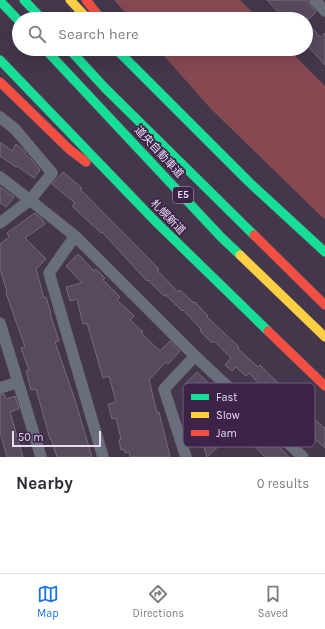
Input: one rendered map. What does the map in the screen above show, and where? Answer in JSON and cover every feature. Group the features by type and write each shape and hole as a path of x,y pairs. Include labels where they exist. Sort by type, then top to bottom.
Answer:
{"main road":[{"path":"0,0 12,13"},
{"path":"24,0 35,12"},
{"path":"70,0 81,12"},
{"path":"86,0 96,12"},
{"name":"道央自動車道","path":"53,56 221,236 325,337"},
{"name":"道央自動車道","path":"75,56 104,88 325,305"},
{"path":"123,56 250,183 325,252"},
{"path":"125,56 130,64"},
{"name":"札幌新道","path":"0,60 121,187 325,386"},
{"path":"0,82 70,150 121,187"}],"street":[{"path":"315,0 325,11"},
{"path":"0,117 16,129 52,173 30,200 0,223"},
{"path":"0,177 75,236 224,383"},
{"path":"75,236 49,273 103,457"},
{"path":"0,323 40,457"},
{"path":"186,457 164,389 195,356"},
{"path":"0,388 18,382"},
{"path":"292,447 303,457"}],"shaded area":[{"path":"114,0 240,0 252,12 125,12"},
{"path":"164,56 295,56 325,86 325,220 211,109"}],"building":[{"path":"267,0 307,0 316,12 313,15 313,12 278,12"},
{"path":"313,29 320,37 325,33 325,65 313,52"},
{"path":"0,142 12,151 16,144 26,153 25,154 40,170 34,178 0,156"},
{"path":"63,172 82,188 80,189 159,269 157,270 178,292 180,290 194,303 195,302 208,316 207,317 239,347 238,349 258,367 260,365 278,383 258,383 249,373 246,376 236,367 232,371 225,365 231,358 214,341 212,343 200,331 201,329 183,310 182,311 166,295 164,296 148,280 147,281 102,232 101,233 72,206 75,203 52,184"},
{"path":"0,187 14,197 6,207 0,203"},
{"path":"35,213 45,224 25,238 46,259 36,269 44,298 46,297 59,341 55,342 75,400 92,457 57,457 50,439 36,389 31,390 26,371 29,370 21,348 25,347 6,293 7,292 0,269 0,244 9,237 7,233"},
{"path":"78,254 94,271 96,269 105,278 103,280 120,297 117,300 134,316 130,320 143,332 141,333 160,351 170,341 180,351 168,364 166,362 149,380 157,413 159,412 170,457 130,457 129,452 125,453 124,449 121,450 119,440 121,439 116,418 112,419 108,404 116,402 109,376 103,378 87,323 83,324 77,299 70,301 66,287 82,283 66,266"},
{"path":"197,372 208,383 186,383"},
{"path":"4,394 6,399 15,396 19,409 10,412 23,457 7,457 0,432 0,395"},
{"path":"315,419 324,428 325,427 325,448 315,439"},
{"path":"204,447 218,447 207,457"},
{"path":"256,447 280,447 289,457 265,457"}],"traffic: fast":[{"path":"24,0 35,12"},
{"path":"0,1 12,14"},
{"path":"52,56 221,237 240,255"},
{"path":"75,56 105,88 254,235"},
{"path":"123,56 250,183 325,252"},
{"path":"0,60 155,221 268,331"}],"traffic: slow":[{"path":"70,0 81,12"},
{"path":"240,255 325,337"}],"traffic: jam":[{"path":"86,0 95,12"},
{"path":"0,82 70,150 86,162"},
{"path":"254,235 325,305"},
{"path":"268,331 325,386"}]}
